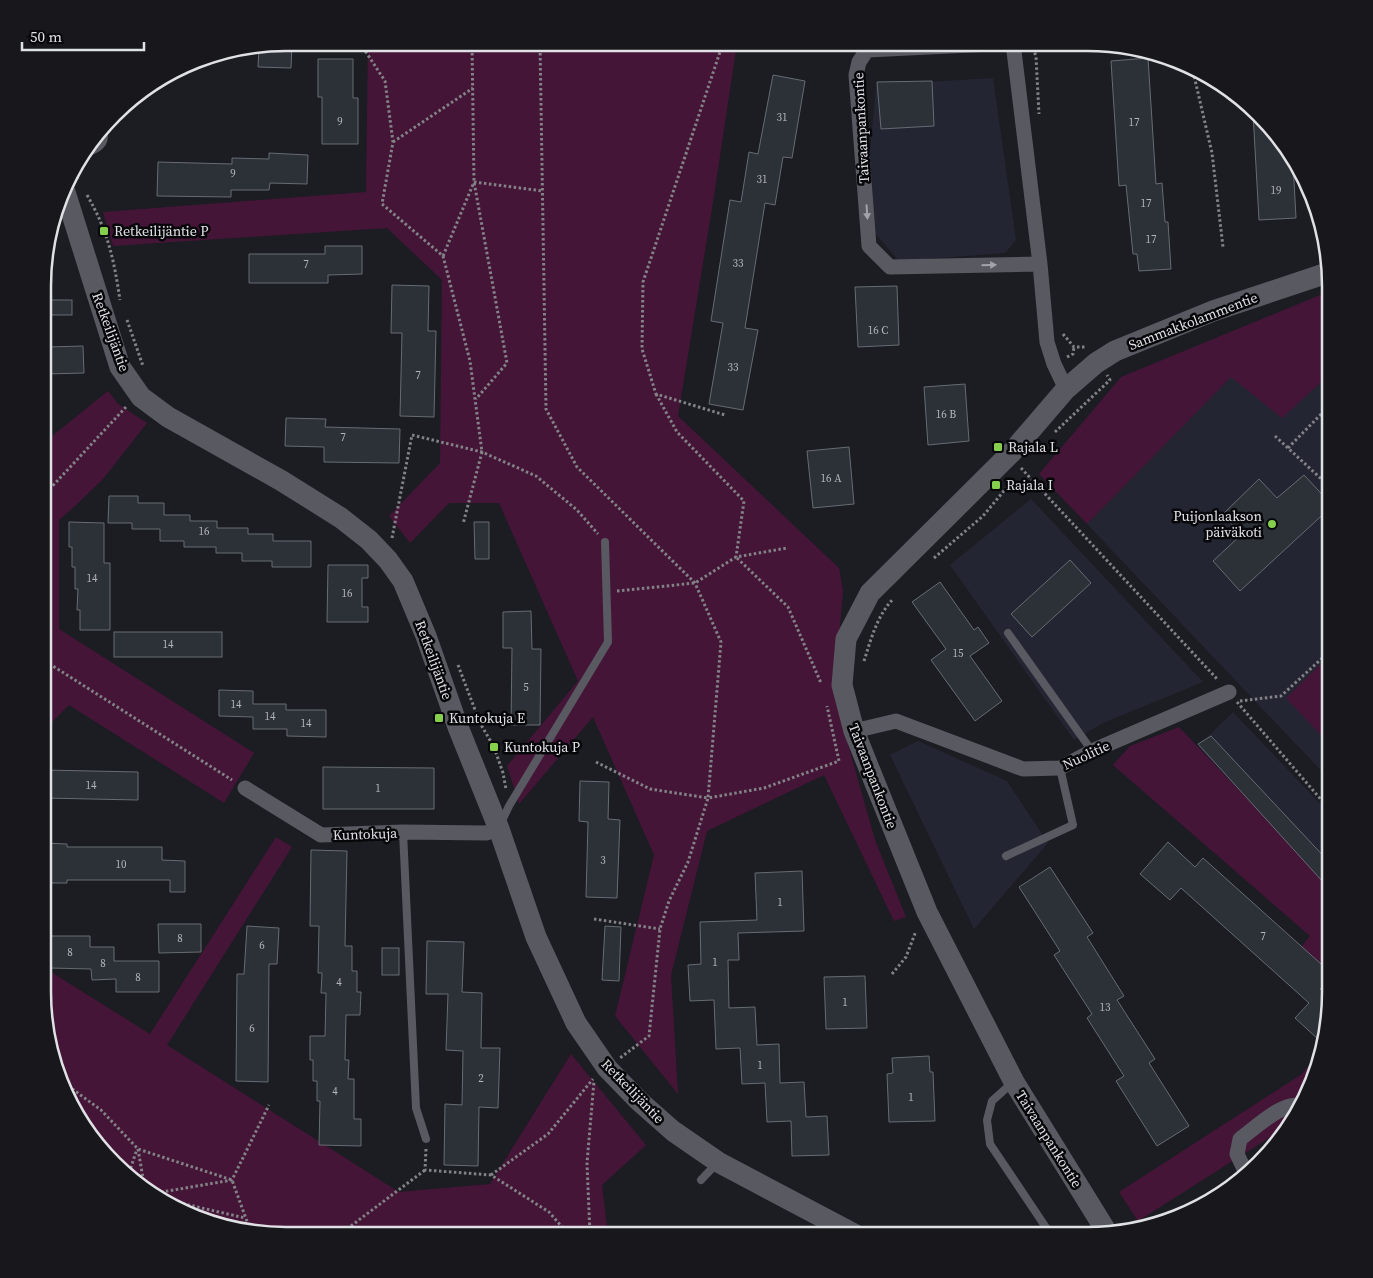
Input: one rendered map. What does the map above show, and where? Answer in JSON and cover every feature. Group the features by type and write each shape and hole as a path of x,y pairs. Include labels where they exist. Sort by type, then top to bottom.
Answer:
{"street":[{"name":"Taivaanpankontie","path":"866,51 859,62 856,75 869,246 890,267 1040,264"},
{"name":"Taivaanpankontie","path":"1013,51 1040,264 1047,342 1054,364 1066,389 1012,452 870,593 846,638 833,688 854,731 927,912 1014,1082 1103,1226"},
{"name":"Retkeilijäntie","path":"68,200 120,367 141,397 168,417 341,518 369,540 388,560 403,581 426,636 458,727 499,829 536,937 576,1023 606,1068 673,1132 718,1162 839,1227"},
{"name":"Sammakkolammentie","path":"1066,389 1096,363 1115,351 1213,310 1321,275"},
{"name":"Nuolitie","path":"854,731 896,721 1023,769 1060,768 1092,751 1232,697"},
{"name":"Kuntokuja","path":"245,788 321,835 403,832 486,834 499,829"},
{"path":"1243,1167 1237,1154 1240,1139 1283,1107 1292,1105"}],"lane":[{"path":"96,149 101,146 105,137"},
{"path":"499,829 509,806 608,642 605,542"},
{"path":"1008,633 1092,751"},
{"path":"1006,856 1072,825 1060,768"},
{"path":"403,832 416,1108 426,1139"},
{"path":"1014,1082 992,1101 987,1120 990,1144 1046,1227"},
{"path":"701,1180 718,1162"}],"path":[{"path":"366,51 385,81 393,142 382,204 443,256 470,361 482,452 463,524"},
{"path":"472,51 474,182 507,363 476,399"},
{"path":"491,1175 548,1134 606,1068 649,1036 660,928 669,901 688,862 708,798 721,642 695,583 576,467 546,409 540,51"},
{"path":"721,51 643,282 642,349 656,394 677,432 744,501 736,557"},
{"path":"1194,77 1212,153 1223,247"},
{"path":"393,142 473,88"},
{"path":"443,256 474,182"},
{"path":"474,182 543,191"},
{"path":"1052,436 1110,380"},
{"path":"656,394 724,415"},
{"path":"51,488 128,405 141,397"},
{"path":"1288,448 1322,413"},
{"path":"392,538 412,435 482,452 536,476 577,510 605,542"},
{"path":"1275,436 1322,480"},
{"path":"933,559 984,516 1027,462"},
{"path":"1021,468 1232,697 1322,801"},
{"path":"607,593 695,583 736,557 787,548"},
{"path":"736,557 788,607 821,683 833,688"},
{"path":"863,663 875,628 887,606 899,592"},
{"path":"1232,697 1281,696 1322,658"},
{"path":"51,665 245,788"},
{"path":"821,683 833,688"},
{"path":"596,762 650,789 708,798 764,788 839,761 825,700"},
{"path":"594,919 660,928"},
{"path":"892,974 906,957 919,925"},
{"path":"590,1227 588,1163 606,1068"},
{"path":"72,1089 101,1110 138,1149 232,1180"},
{"path":"248,1223 232,1180 269,1105"},
{"path":"425,1170 426,1139"},
{"path":"131,1168 138,1149"},
{"path":"138,1149 143,1178"},
{"path":"351,1227 425,1170 491,1175 549,1212 561,1227"},
{"path":"164,1192 232,1180"},
{"path":"181,1202 246,1218"}],"shaded area":[{"path":"368,51 736,51 678,416 839,568 843,591 834,695 875,840 906,917 894,921 824,775 707,831 671,975 678,1094 615,1016 654,855 593,717 519,804 507,766 578,681 499,503 449,503 410,543 389,516 440,463 442,280 387,228 113,246 103,212 366,192"},
{"path":"993,78 1016,240 1005,253 899,261 864,220 876,85"},
{"path":"1322,294 1322,381 1282,418 1231,377 1087,524 1039,474 1121,377"},
{"path":"1231,376 1282,417 1322,381 1322,772 1087,524"},
{"path":"108,391 118,404 147,423 103,479 59,520 59,629 254,753 224,803 69,705 51,723 51,437"},
{"path":"1031,499 1203,682 1103,723 1074,740 950,565"},
{"path":"1322,663 1322,736 1286,698"},
{"path":"1233,712 1322,806 1322,864 1315,871 1198,746"},
{"path":"1179,727 1315,870 1322,864 1322,972 1298,951 1310,936 1113,765 1130,746"},
{"path":"918,741 1007,781 1048,843 974,929 890,755"},
{"path":"276,837 292,847 167,1045 399,1192 490,1184 571,1054 646,1145 602,1185 607,1227 286,1227 256,1225 226,1219 182,1203 156,1187 120,1158 100,1135 75,1096 59,1052 53,1022 51,972 150,1034"},
{"path":"1322,986 1322,998 1316,993"},
{"path":"1310,1064 1298,1096 1272,1136 1138,1221 1119,1192 1302,1074"}],"building":[{"path":"292,51 291,68 258,67 259,53"},
{"path":"318,59 353,59 353,98 358,98 358,144 322,144 322,97 318,97"},
{"path":"1148,59 1156,184 1162,183 1165,222 1168,222 1171,269 1139,271 1137,254 1133,254 1126,185 1119,186 1111,61"},
{"path":"773,75 805,81 792,158 783,157 775,205 765,203 745,328 758,330 743,410 709,404 723,323 711,321 730,200 741,202 749,152 758,154"},
{"path":"932,81 934,126 881,129 877,82"},
{"path":"1253,120 1273,143 1294,175 1296,218 1259,220"},
{"path":"269,153 308,155 307,184 270,183 269,190 231,190 231,197 157,196 158,162 232,164 232,158 269,159"},
{"path":"325,246 362,246 362,274 328,275 328,283 249,283 249,254 325,254"},
{"path":"392,285 429,286 428,331 436,331 434,417 400,416 402,333 391,333"},
{"path":"897,286 899,345 858,347 855,287"},
{"path":"51,300 72,300 72,315 51,315"},
{"path":"83,346 84,373 51,374 51,347"},
{"path":"965,384 969,441 928,445 924,387"},
{"path":"286,418 326,419 325,427 400,429 399,463 324,462 324,447 285,446"},
{"path":"849,447 854,504 813,508 807,451"},
{"name":"Puijonlaakson päiväkoti","path":"1304,475 1322,494 1322,515 1240,591 1213,561 1241,535 1223,514 1259,479 1277,498"},
{"path":"109,496 138,496 138,503 164,503 164,515 190,515 190,521 217,521 217,528 248,528 248,534 273,534 273,541 311,541 311,567 272,567 272,561 242,561 242,553 216,553 216,547 184,547 184,541 160,541 160,529 132,529 132,523 108,523"},
{"path":"69,522 104,523 104,563 110,563 110,630 80,630 80,610 77,610 78,589 75,589 75,567 72,567 72,547 69,547"},
{"path":"474,522 489,522 489,559 475,559"},
{"path":"1070,560 1091,583 1032,637 1011,614"},
{"path":"328,565 368,565 368,578 362,578 362,607 368,607 368,622 327,622"},
{"path":"940,582 974,630 978,627 989,643 970,656 1002,701 975,721 931,660 946,649 912,602"},
{"path":"531,611 532,649 541,649 540,725 511,725 512,648 503,648 503,612"},
{"path":"114,632 222,632 222,657 114,657"},
{"path":"219,690 253,691 253,704 286,704 286,710 326,710 326,737 287,736 287,729 253,729 253,717 219,716"},
{"path":"1211,736 1322,854 1322,881 1198,744"},
{"path":"323,767 434,768 434,809 323,809"},
{"path":"51,770 138,772 138,800 51,798"},
{"path":"580,781 609,782 608,819 620,820 617,898 586,897 588,822 579,821"},
{"path":"1168,842 1195,867 1203,858 1322,965 1320,1022 1317,1038 1295,1018 1309,1003 1181,888 1170,900 1140,874"},
{"path":"51,843 67,844 67,847 162,847 162,860 185,861 185,892 170,892 170,880 67,880 67,883 51,883"},
{"path":"311,850 347,851 345,946 352,946 352,971 357,971 357,992 361,992 360,1015 346,1015 345,1060 349,1060 348,1079 354,1079 354,1119 361,1119 361,1146 319,1145 320,1101 317,1101 317,1081 313,1081 313,1060 310,1060 310,1036 325,1036 326,993 321,993 322,973 318,973 319,926 310,926"},
{"path":"1050,867 1093,933 1087,937 1124,996 1117,1000 1155,1059 1149,1063 1189,1126 1157,1146 1116,1081 1124,1076 1087,1018 1092,1014 1054,955 1060,951 1019,887"},
{"path":"802,871 804,931 738,933 739,960 728,960 729,1008 755,1007 757,1045 779,1044 780,1083 804,1082 806,1117 827,1116 829,1155 792,1156 791,1121 767,1122 765,1083 742,1084 740,1048 716,1049 714,1000 690,1001 688,965 701,964 700,922 757,920 755,873"},
{"path":"158,924 201,924 201,952 159,953"},
{"path":"247,926 279,928 277,964 269,964 268,1082 236,1081 237,974 244,974"},
{"path":"605,926 621,927 619,981 602,980"},
{"path":"51,936 90,936 90,947 114,947 114,961 159,961 159,992 116,992 116,979 92,980 91,969 51,968"},
{"path":"427,941 464,942 462,992 482,993 481,1048 500,1048 498,1108 479,1107 478,1166 444,1165 445,1104 462,1105 463,1051 446,1050 448,994 426,994"},
{"path":"382,948 399,948 399,975 382,975"},
{"path":"865,976 867,1028 826,1029 824,977"},
{"path":"929,1056 930,1072 933,1072 935,1121 889,1122 887,1074 893,1073 892,1058"}],"place":[{"name":"Retkeilijäntie P","path":"104,231"},
{"name":"Rajala L","path":"998,447"},
{"name":"Rajala I","path":"996,485"},
{"name":"Puijonlaakson päiväkoti","path":"1272,524"},
{"name":"Kuntokuja E","path":"439,718"},
{"name":"Kuntokuja P","path":"494,747"}]}
